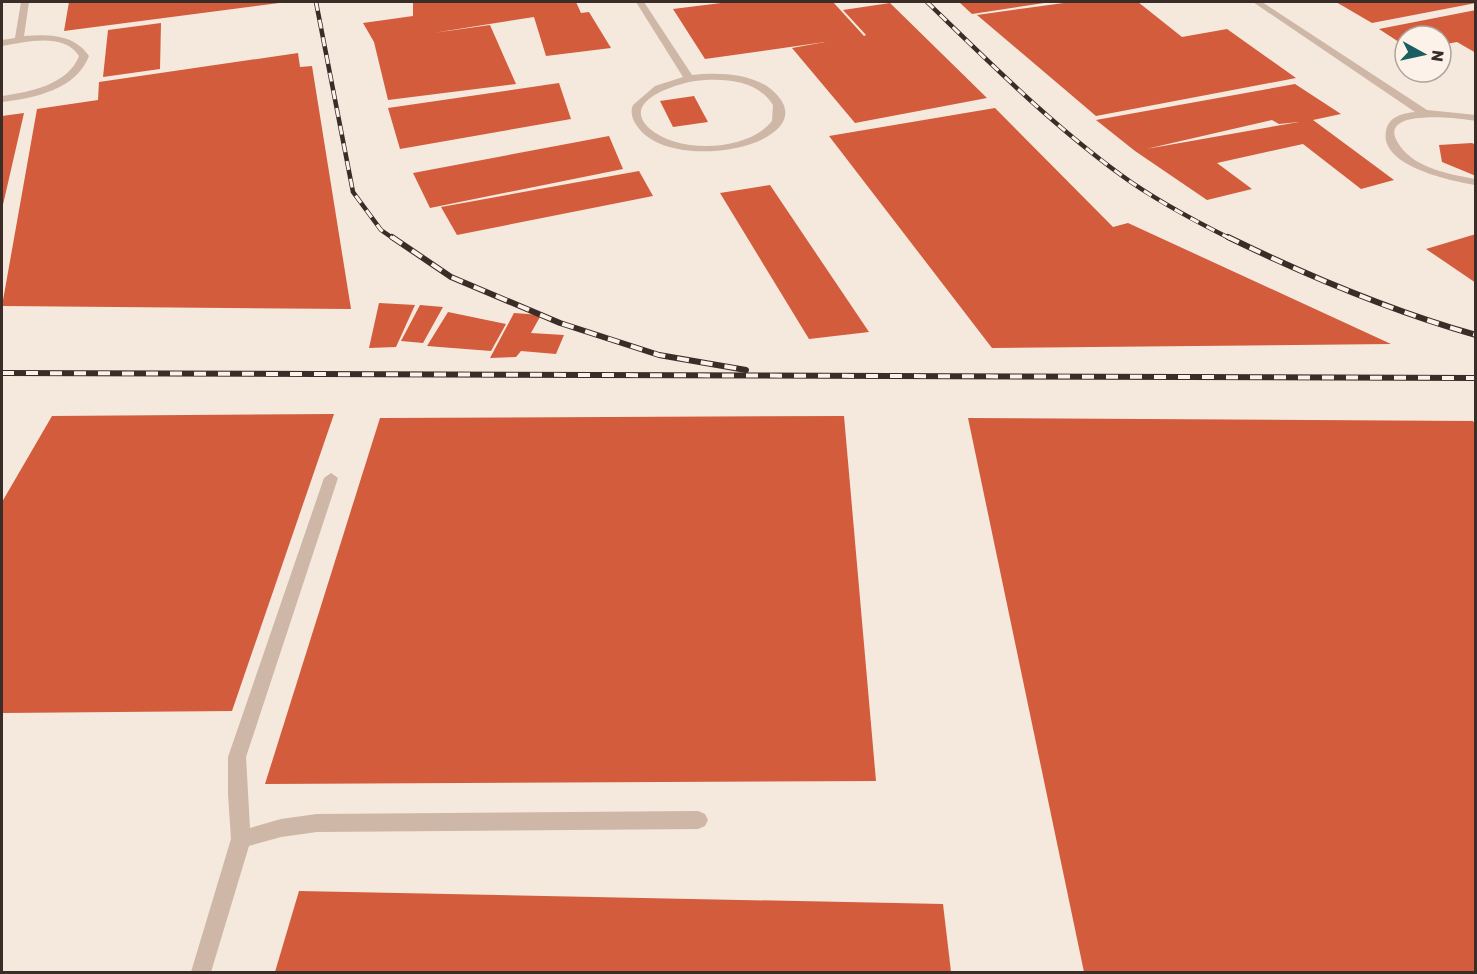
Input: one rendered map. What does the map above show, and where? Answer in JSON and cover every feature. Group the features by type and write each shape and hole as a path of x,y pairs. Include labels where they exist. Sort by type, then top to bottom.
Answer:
{"lane":[{"path":"19,40 26,2"},
{"path":"640,2 689,78"},
{"path":"1257,2 1424,113"},
{"path":"2,43 47,38 69,42 82,50 83,62 72,75 49,87 2,99"},
{"path":"689,78 728,78 762,88 777,102 780,110 779,118 774,126 756,139 730,147 691,148 667,143 645,131 638,123 636,115 637,107 642,99 661,86 689,78"},
{"path":"1476,118 1455,114 1424,113 1411,115 1394,124 1390,130 1393,145 1406,157 1424,168 1457,179 1476,182"},
{"path":"201,972 242,839 237,794 237,758 331,478"},
{"path":"242,839 281,828 316,823 698,820"}],"building":[{"path":"69,2 279,2 279,3 64,31"},
{"path":"413,2 576,2 581,13 589,12 611,48 546,56 534,17 433,33 490,25 516,84 388,100 374,42 363,23 413,16"},
{"path":"729,2 833,2 864,36 866,35 843,10 890,3 987,98 855,123 792,48 825,42 705,59 673,9"},
{"path":"959,2 1044,2 1044,3 972,14"},
{"path":"1071,2 1138,2 1182,37 1227,29 1296,78 1096,116 977,15"},
{"path":"1336,2 1476,2 1476,3 1372,23"},
{"path":"1476,10 1476,53 1457,42 1453,43 1453,24 1405,24"},
{"path":"161,23 160,69 103,77 108,30"},
{"path":"1393,26 1393,38 1379,29"},
{"path":"298,53 300,67 312,66 351,309 2,306 37,109 98,100 99,82"},
{"path":"559,83 571,119 400,149 388,108"},
{"path":"1295,84 1341,114 1313,120 1394,180 1361,189 1303,144 1217,163 1252,189 1207,200 1135,151 1096,120","holes":["1272,120 1279,124 1299,122 1146,149"]},
{"path":"694,96 708,122 673,127 660,101"},
{"path":"995,108 1113,227 1128,223 1391,344 992,348 829,136"},
{"path":"24,113 2,209 2,116"},
{"path":"609,136 623,169 430,208 413,173"},
{"path":"1472,143 1476,145 1476,176 1442,162 1439,145"},
{"path":"639,171 653,196 457,235 441,207"},
{"path":"770,185 869,332 809,339 720,193"},
{"path":"1476,234 1476,283 1426,249"},
{"path":"379,303 415,305 396,347 369,348"},
{"path":"420,305 443,307 423,343 401,341"},
{"path":"448,312 506,324 491,351 427,346"},
{"path":"514,313 541,315 531,333 564,335 556,354 521,351 516,357 490,358"},
{"path":"334,414 232,711 2,713 2,502 52,416"},
{"path":"844,416 876,781 265,784 380,418"},
{"path":"968,418 1473,421 1476,426 1476,972 1084,972"},
{"path":"299,891 943,904 951,972 275,972"}],"railway":[{"path":"316,2 353,192 381,230 394,239"},
{"path":"927,2 1021,92 1095,155 1161,201 1231,239"},
{"path":"392,237 451,277 560,323 659,355 746,370"},
{"path":"1228,237 1350,292 1476,335"},
{"path":"2,373 1476,378"}]}
